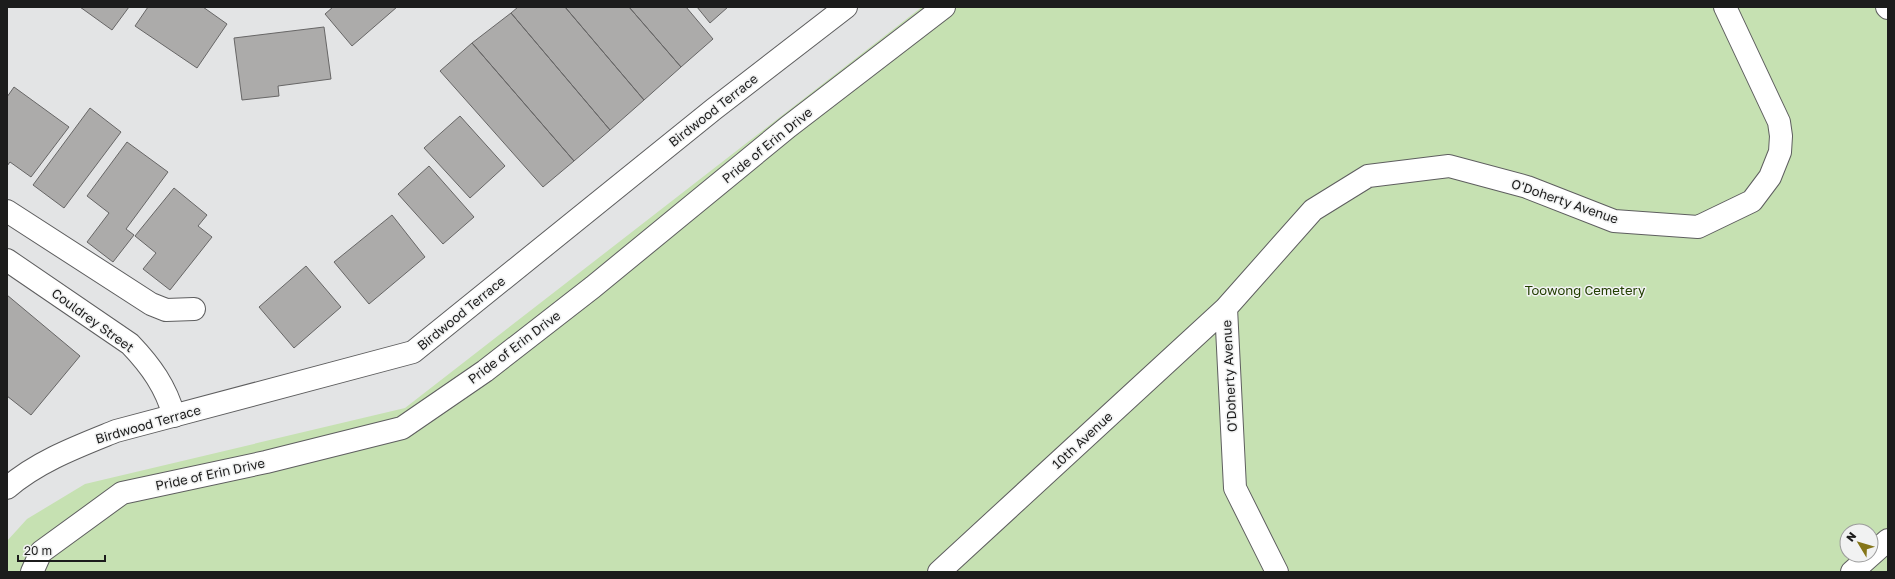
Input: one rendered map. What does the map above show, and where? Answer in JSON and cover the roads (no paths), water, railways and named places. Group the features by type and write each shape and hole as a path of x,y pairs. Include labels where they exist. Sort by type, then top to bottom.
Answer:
{"main road":[{"name":"Birdwood Terrace","path":"7,488 41,464 116,431 413,352 714,109 846,7"},
{"name":"Pride of Erin Drive","path":"32,572 41,552 122,493 266,462 402,428 485,371 593,287 788,127 944,7"},
{"name":"O'Doherty Avenue","path":"1277,572 1235,488 1226,308 1313,210 1368,176 1449,166 1527,187 1614,221 1698,227 1752,201 1770,177 1780,152 1780,129 1770,102 1726,7"},
{"path":"7,211 151,304 166,310 194,309"},
{"name":"Couldrey Street","path":"7,260 130,344 147,361 160,380 170,401 174,416"},
{"name":"10th Avenue","path":"939,572 1226,308"},
{"path":"1852,572 1888,540"}],"park label":[{"name":"Toowong Cemetery","path":"1585,290"}]}
